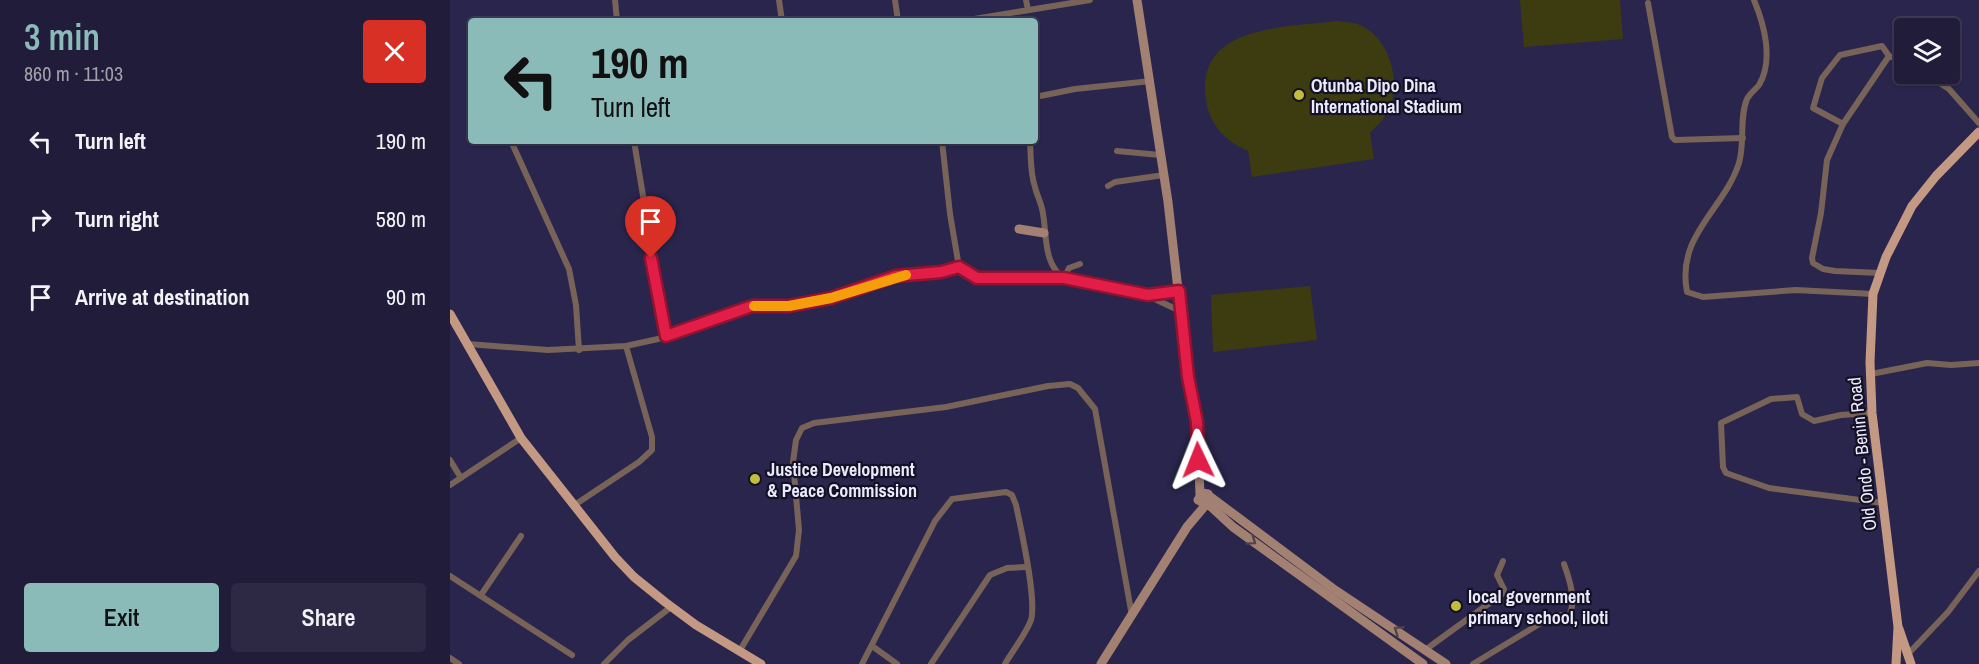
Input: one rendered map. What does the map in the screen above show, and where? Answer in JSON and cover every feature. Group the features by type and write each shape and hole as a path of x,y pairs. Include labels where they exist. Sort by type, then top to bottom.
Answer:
{"main road":[{"name":"Old Ondo - Benin Road","path":"1896,664 1898,627 1872,413 1873,294 1880,273 1912,206 1936,176 1979,132"},
{"path":"450,314 520,438 573,506 634,578 671,607 761,664"},
{"name":"Old Ondo - Benin Road","path":"1898,627 1911,664"}],"street":[{"path":"615,0 617,18"},
{"path":"779,0 782,18"},
{"path":"895,0 898,18"},
{"path":"1026,0 1028,10"},
{"path":"980,18 1090,0"},
{"path":"1101,664 1204,499 1197,422 1188,377 1164,175 1137,0"},
{"path":"1754,0 1763,26 1766,57 1759,85 1751,92 1745,106 1739,163 1705,218 1687,256 1687,292 1703,297 1796,290 1873,294"},
{"path":"1648,3 1672,137 1675,140 1743,138"},
{"path":"1843,124 1813,108 1822,78 1840,55 1882,46 1889,56 1894,58"},
{"path":"1880,273 1823,269 1813,263 1812,258 1821,213 1827,160 1843,124 1889,56"},
{"path":"1038,96 1075,88 1151,81"},
{"path":"1941,84 1949,89 1979,123"},
{"path":"512,144 568,269 576,305 579,350"},
{"path":"634,144 666,336"},
{"path":"942,144 950,214 959,267"},
{"path":"1030,144 1034,186 1044,216 1044,233 1052,265 1064,278"},
{"path":"1117,151 1160,155"},
{"path":"1108,186 1115,182 1164,175"},
{"path":"1019,229 1044,233"},
{"path":"1064,278 1069,268 1080,264"},
{"path":"468,344 579,350 626,346 666,336 752,306 789,306 820,300 896,276 941,272 959,267 977,278 1064,278 1148,295 1180,311"},
{"path":"1148,295 1179,291"},
{"path":"573,506 639,462 652,450 652,437 626,346"},
{"path":"1871,374 1928,363 1951,365 1979,363"},
{"path":"739,652 796,556 799,530 793,462 796,440 802,428 813,423 946,407 1048,386 1070,384 1078,388 1095,409 1132,616"},
{"path":"1872,413 1841,415 1820,422 1802,414 1797,397 1771,399 1721,423 1723,467 1726,473 1769,488 1883,503"},
{"path":"450,485 520,438"},
{"path":"450,460 461,478"},
{"path":"862,664 935,521 952,499 1005,492 1012,495 1022,531 1026,567 1031,583 1031,620 1005,664"},
{"path":"1204,499 1446,664"},
{"path":"1204,499 1233,527 1419,663"},
{"path":"481,595 521,536"},
{"path":"1425,650 1504,592 1497,574 1503,561"},
{"path":"1473,664 1554,615 1569,615 1572,610 1570,585 1564,564"},
{"path":"931,664 990,575 1007,568 1026,567"},
{"path":"1909,653 1948,612 1979,571"},
{"path":"450,576 572,655"},
{"path":"604,664 628,640 671,607"},
{"path":"872,646 897,664"},
{"path":"450,658 459,664"}],"shaded area":[{"path":"1520,0 1620,0 1623,39 1524,47"},
{"name":"Otunba Dipo Dina International Stadium","path":"1337,21 1358,24 1370,31 1385,49 1390,60 1394,84 1393,96 1386,115 1370,133 1374,159 1252,177 1248,151 1232,142 1220,131 1208,110 1206,76 1214,57 1228,44 1248,35 1270,29"},
{"path":"1310,286 1317,340 1213,352 1211,295"}],"slow traffic":[{"path":"754,306 789,306 831,298 896,276 906,275"}],"place":[{"name":"Otunba Dipo Dina International Stadium","path":"1299,95"},
{"name":"Justice Development & Peace Commission","path":"755,479"},
{"name":"local government primary school, iloti","path":"1456,606"}],"route":[{"path":"651,258 666,336 752,306 789,306 831,298 896,276 941,272 959,267 977,278 1064,278 1140,291 1148,295 1179,291 1188,377 1197,422 1198,460"}]}
